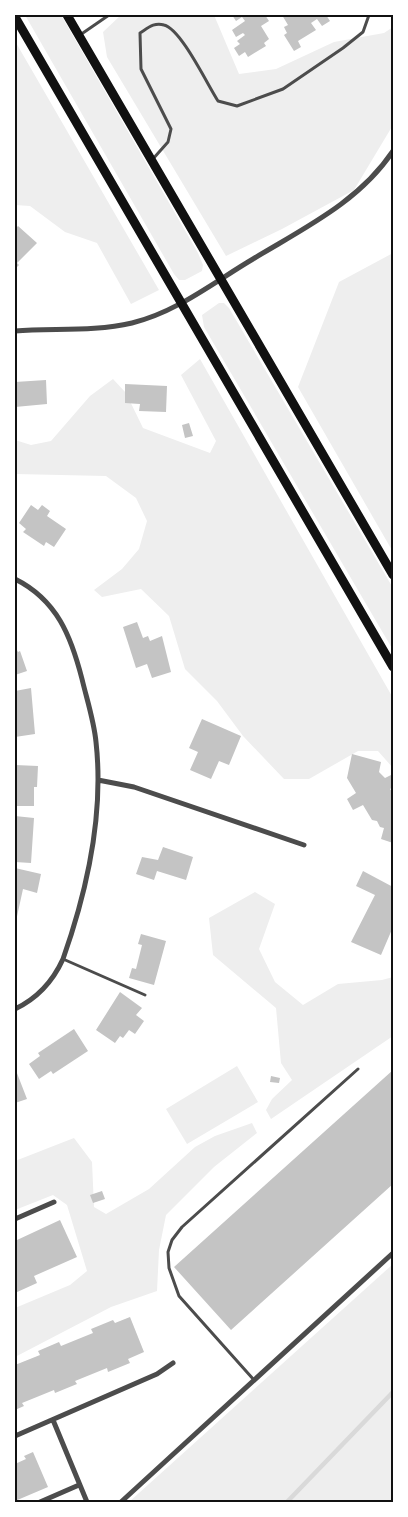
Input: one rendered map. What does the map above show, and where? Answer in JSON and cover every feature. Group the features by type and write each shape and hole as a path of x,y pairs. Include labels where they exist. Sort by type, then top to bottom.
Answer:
{"main road":[{"path":"67,15 393,574"},
{"path":"15,17 393,666"}],"street":[{"path":"15,331 82,330 119,326 166,311 313,224 342,204 366,183 393,151"},
{"path":"15,579 35,591 50,604 70,637 96,742 98,780 96,824 87,872 63,959 56,972 39,993 15,1009"},
{"path":"98,780 134,787 304,845"},
{"path":"15,1219 54,1202"},
{"path":"121,1502 393,1254"},
{"path":"15,1436 157,1374 174,1363"},
{"path":"53,1420 78,1485 87,1502"},
{"path":"40,1502 78,1485"}],"lane":[{"path":"79,35 109,15"},
{"path":"152,161 168,142 171,129 141,68 140,34 154,24 166,25 179,37 218,100 237,106 283,89 343,48 363,32 369,15"},
{"path":"63,959 145,995"},
{"path":"254,1380 179,1296 169,1268 168,1252 172,1240 182,1227 358,1069"}],"shaded area":[{"path":"25,15 61,15 198,253 203,265 202,271 185,280 179,280 174,274"},
{"path":"121,15 214,15 239,74 276,69 334,42 384,33 393,27 393,125 354,190 282,229 226,256 107,57 103,32"},
{"path":"15,41 159,290 131,304 97,243 65,232 30,206 15,205"},
{"path":"393,253 393,552 298,387 339,282"},
{"path":"219,303 224,303 229,308 393,588 393,650 204,327 202,315"},
{"path":"200,359 393,698 393,768 378,751 358,751 309,779 284,779 243,736 217,701 185,669 169,616 141,589 102,597 94,590 122,569 139,549 147,521 136,498 106,476 15,474 15,440 31,445 51,441 90,396 113,379 126,393 143,428 210,453 216,441 181,375"},
{"path":"255,892 275,904 259,949 275,982 303,1005 338,984 382,980 393,977 393,1036 271,1119 266,1110 272,1099 292,1080 281,1063 276,1008 213,955 209,918"},
{"path":"237,1066 258,1102 187,1144 166,1109"},
{"path":"252,1123 257,1133 214,1167 166,1215 159,1250 157,1291 111,1307 15,1357 15,1308 70,1285 87,1271 67,1205 53,1195 15,1210 15,1161 74,1138 92,1162 94,1207 106,1214 149,1189 195,1147 215,1136"},
{"path":"393,1264 393,1502 129,1502"}],"building":[{"path":"232,15 265,15 269,21 261,26 269,39 264,43 266,46 248,57 245,52 239,56 234,48 240,44 237,41 245,35 243,33 236,37 232,30 245,21 242,17 236,21"},
{"path":"282,15 326,15 330,21 322,26 317,19 311,23 316,30 298,41 301,47 294,51 284,35 287,33 284,27 288,25"},
{"path":"18,226 37,243 17,263 19,265 15,269 15,229"},
{"path":"46,380 47,404 15,407 15,382"},
{"path":"125,384 167,386 166,412 139,411 140,404 125,403"},
{"path":"189,423 193,436 185,438 182,425"},
{"path":"31,505 38,510 42,505 50,511 47,516 66,529 54,547 46,542 44,546 23,532 26,529 19,523"},
{"path":"137,622 143,638 148,636 150,641 162,636 171,672 152,678 147,664 136,668 123,627"},
{"path":"15,646 18,652 20,651 27,671 15,675"},
{"path":"31,688 35,734 15,737 15,691"},
{"path":"202,719 241,736 229,765 219,761 211,779 190,770 198,752 189,748"},
{"path":"352,754 381,762 379,772 385,778 391,775 393,778 393,787 390,789 393,793 393,843 381,839 384,828 380,827 377,821 372,820 363,805 353,810 347,799 356,793 347,778"},
{"path":"15,765 38,766 37,787 34,787 34,806 15,806"},
{"path":"15,816 34,818 31,863 15,862"},
{"path":"163,847 193,857 186,880 157,871 154,880 136,874 142,857 158,860"},
{"path":"15,868 41,874 37,893 23,889 16,921"},
{"path":"363,871 393,887 393,927 381,955 351,942 375,895 356,886"},
{"path":"141,934 166,941 154,985 129,978 132,968 136,969 142,945 138,944"},
{"path":"120,992 142,1008 136,1015 144,1021 135,1034 129,1030 123,1038 120,1036 115,1043 96,1030"},
{"path":"74,1029 88,1051 53,1074 51,1071 39,1079 29,1064 40,1056 38,1053"},
{"path":"15,1068 27,1099 15,1103"},
{"path":"393,1070 393,1184 231,1330 174,1267"},
{"path":"271,1076 280,1078 279,1083 270,1082"},
{"path":"102,1191 105,1199 93,1203 90,1195"},
{"path":"60,1220 77,1257 34,1276 37,1283 15,1293 15,1236 17,1240"},
{"path":"130,1317 144,1352 128,1359 130,1363 108,1372 107,1368 75,1381 77,1384 55,1393 54,1390 22,1403 24,1406 15,1410 15,1365 40,1355 38,1351 59,1342 61,1346 93,1333 91,1329 113,1320 115,1323"},
{"path":"33,1452 48,1487 15,1501 15,1464 26,1459 24,1456"}],"waterway":[{"path":"287,1502 393,1392"}]}
